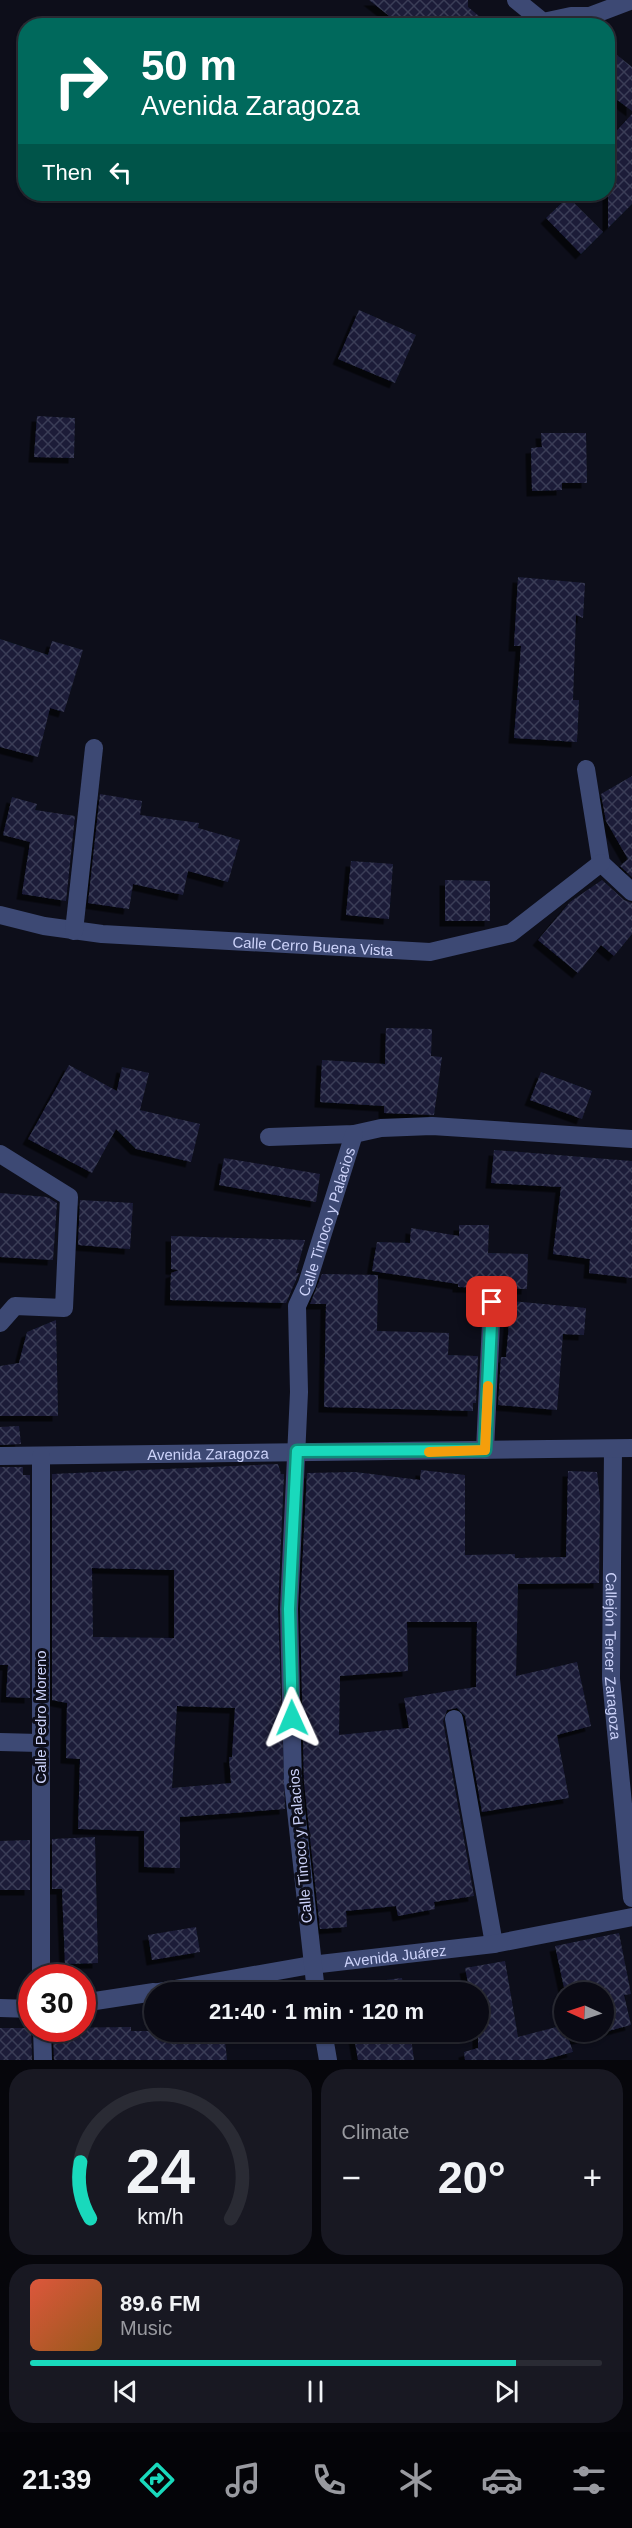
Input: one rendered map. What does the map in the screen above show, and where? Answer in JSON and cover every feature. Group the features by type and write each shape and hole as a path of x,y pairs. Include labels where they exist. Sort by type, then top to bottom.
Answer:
{"street":[{"path":"516,0 538,18"},
{"path":"578,18 590,16 632,0"},
{"path":"74,931 94,748"},
{"path":"586,769 601,863 632,892"},
{"name":"Calle Cerro Buena Vista","path":"0,915 74,931 430,952 511,933 601,863"},
{"path":"269,1137 354,1134 381,1128 432,1126 632,1139"},
{"name":"Calle Tinoco y Palacios","path":"314,1982 293,1783 289,1609 297,1451 297,1306 307,1284 354,1134"},
{"path":"0,1154 69,1197 64,1308 15,1306 0,1323"},
{"path":"485,1450 492,1302"},
{"name":"Avenida Zaragoza","path":"0,1456 632,1448"},
{"name":"Callejón Tercer Zaragoza","path":"613,1449 611,1679 632,1898"},
{"name":"Calle Pedro Moreno","path":"41,1456 39,1743 41,1964"},
{"path":"454,1719 494,1944"},
{"path":"0,1742 39,1743"},
{"name":"Avenida Juárez","path":"213,1982 311,1965 494,1944 632,1917"},
{"name":"Avenida Juárez","path":"96,2001 144,1994"},
{"path":"0,2008 18,2009"},
{"path":"42,2042 43,2060"},
{"path":"325,2042 328,2060"}],"building":[{"path":"369,0 468,0 468,7 481,18 392,18"},
{"path":"615,54 632,67 632,111 615,98"},
{"path":"632,114 632,204 608,228 608,201 615,201 615,132"},
{"path":"564,201 572,201 603,232 581,254 546,218"},
{"path":"359,310 416,335 395,383 338,359"},
{"path":"37,416 75,418 74,458 34,457"},
{"path":"541,433 586,433 587,483 562,483 562,490 532,491 531,448 542,447"},
{"path":"518,577 585,583 583,618 576,615 573,700 579,700 577,742 514,738 521,646 514,646"},
{"path":"0,639 48,655 52,641 83,650 64,712 50,708 38,757 0,747"},
{"path":"632,776 632,877 620,866 628,859 606,821 601,794"},
{"path":"100,794 142,801 140,815 199,823 198,828 240,840 228,882 188,871 183,895 133,884 129,909 88,903"},
{"path":"12,797 37,804 35,810 75,816 66,901 22,894 30,842 3,835"},
{"path":"351,861 393,864 389,919 346,915"},
{"path":"445,880 490,881 490,921 445,921"},
{"path":"602,880 624,900 632,903 632,934 614,956 601,945 578,973 538,940 570,902"},
{"path":"386,1028 432,1029 431,1056 442,1057 434,1115 384,1113 384,1106 320,1102 322,1060 385,1064"},
{"path":"69,1065 117,1091 122,1067 149,1073 140,1110 200,1124 191,1162 136,1149 116,1129 92,1173 28,1139"},
{"path":"541,1072 592,1091 582,1119 530,1100"},
{"path":"494,1150 632,1161 632,1278 589,1273 590,1259 553,1254 561,1187 491,1183"},
{"path":"224,1158 320,1174 316,1202 219,1185"},
{"path":"0,1193 47,1197 57,1203 53,1260 0,1257"},
{"path":"80,1200 133,1203 130,1249 78,1245"},
{"path":"459,1225 489,1225 488,1253 528,1254 527,1289 458,1287 458,1284 372,1271 377,1242 410,1243 411,1228 459,1236"},
{"path":"171,1236 305,1240 296,1273 299,1273 286,1303 170,1300 171,1273 179,1270 171,1269"},
{"path":"322,1274 378,1275 377,1331 449,1333 448,1355 478,1356 476,1403 473,1403 473,1411 324,1407 326,1304 310,1304"},
{"path":"511,1301 586,1308 584,1335 563,1334 557,1410 498,1405 501,1357 506,1357"},
{"path":"56,1320 58,1416 0,1416 0,1366 19,1363 27,1332"},
{"path":"19,1426 21,1444 0,1445 0,1427"},
{"path":"278,1464 281,1474 284,1474 278,1609 285,1809 180,1817 180,1868 144,1867 144,1831 78,1829 80,1759 66,1758 67,1703 52,1700 52,1474","holes":["92,1568 174,1570 174,1638 93,1637","177,1706 235,1708 232,1757 229,1757 231,1783 172,1788"]},
{"path":"0,1467 23,1467 23,1475 30,1475 30,1698 6,1697 8,1665 0,1665"},
{"path":"421,1470 465,1475 465,1555 515,1554 515,1558 566,1557 568,1471 597,1472 600,1500 599,1583 518,1584 516,1676 577,1662 591,1726 557,1735 569,1798 482,1812 465,1716 457,1708 447,1710 443,1721 474,1896 434,1902 435,1909 398,1916 396,1906 346,1911 347,1927 320,1929 304,1782 300,1609 307,1473 355,1472 420,1480","holes":["407,1622 477,1622 476,1687 404,1698 409,1728 339,1735 340,1676 408,1671"]},
{"path":"95,1837 98,1963 65,1964 62,1889 52,1889 52,1839"},
{"path":"30,1840 30,1890 0,1890 0,1841"},
{"path":"196,1927 200,1952 152,1960 148,1935"},
{"path":"619,1933 631,1994 624,1995 631,2025 614,2029 614,1982 563,1982 555,1946"},
{"path":"505,1961 518,2037 554,2028 554,2042 570,2042 573,2052 543,2060 465,2060 464,2052 478,2048 478,2042 489,2042 489,1982 468,1982 465,1968"},
{"path":"402,1978 403,1982 369,1982"},
{"path":"96,2027 131,2027 131,2031 144,2031 144,2042 225,2042 227,2060 54,2060 53,2042 96,2042"},
{"path":"0,2028 18,2028 18,2042 31,2042 32,2060 0,2060"},
{"path":"355,2042 412,2042 414,2060 358,2060"}],"slow traffic":[{"path":"429,1452 485,1450 488,1386"}],"route":[{"path":"292,1718 289,1609 297,1451 485,1450 492,1302"}]}
